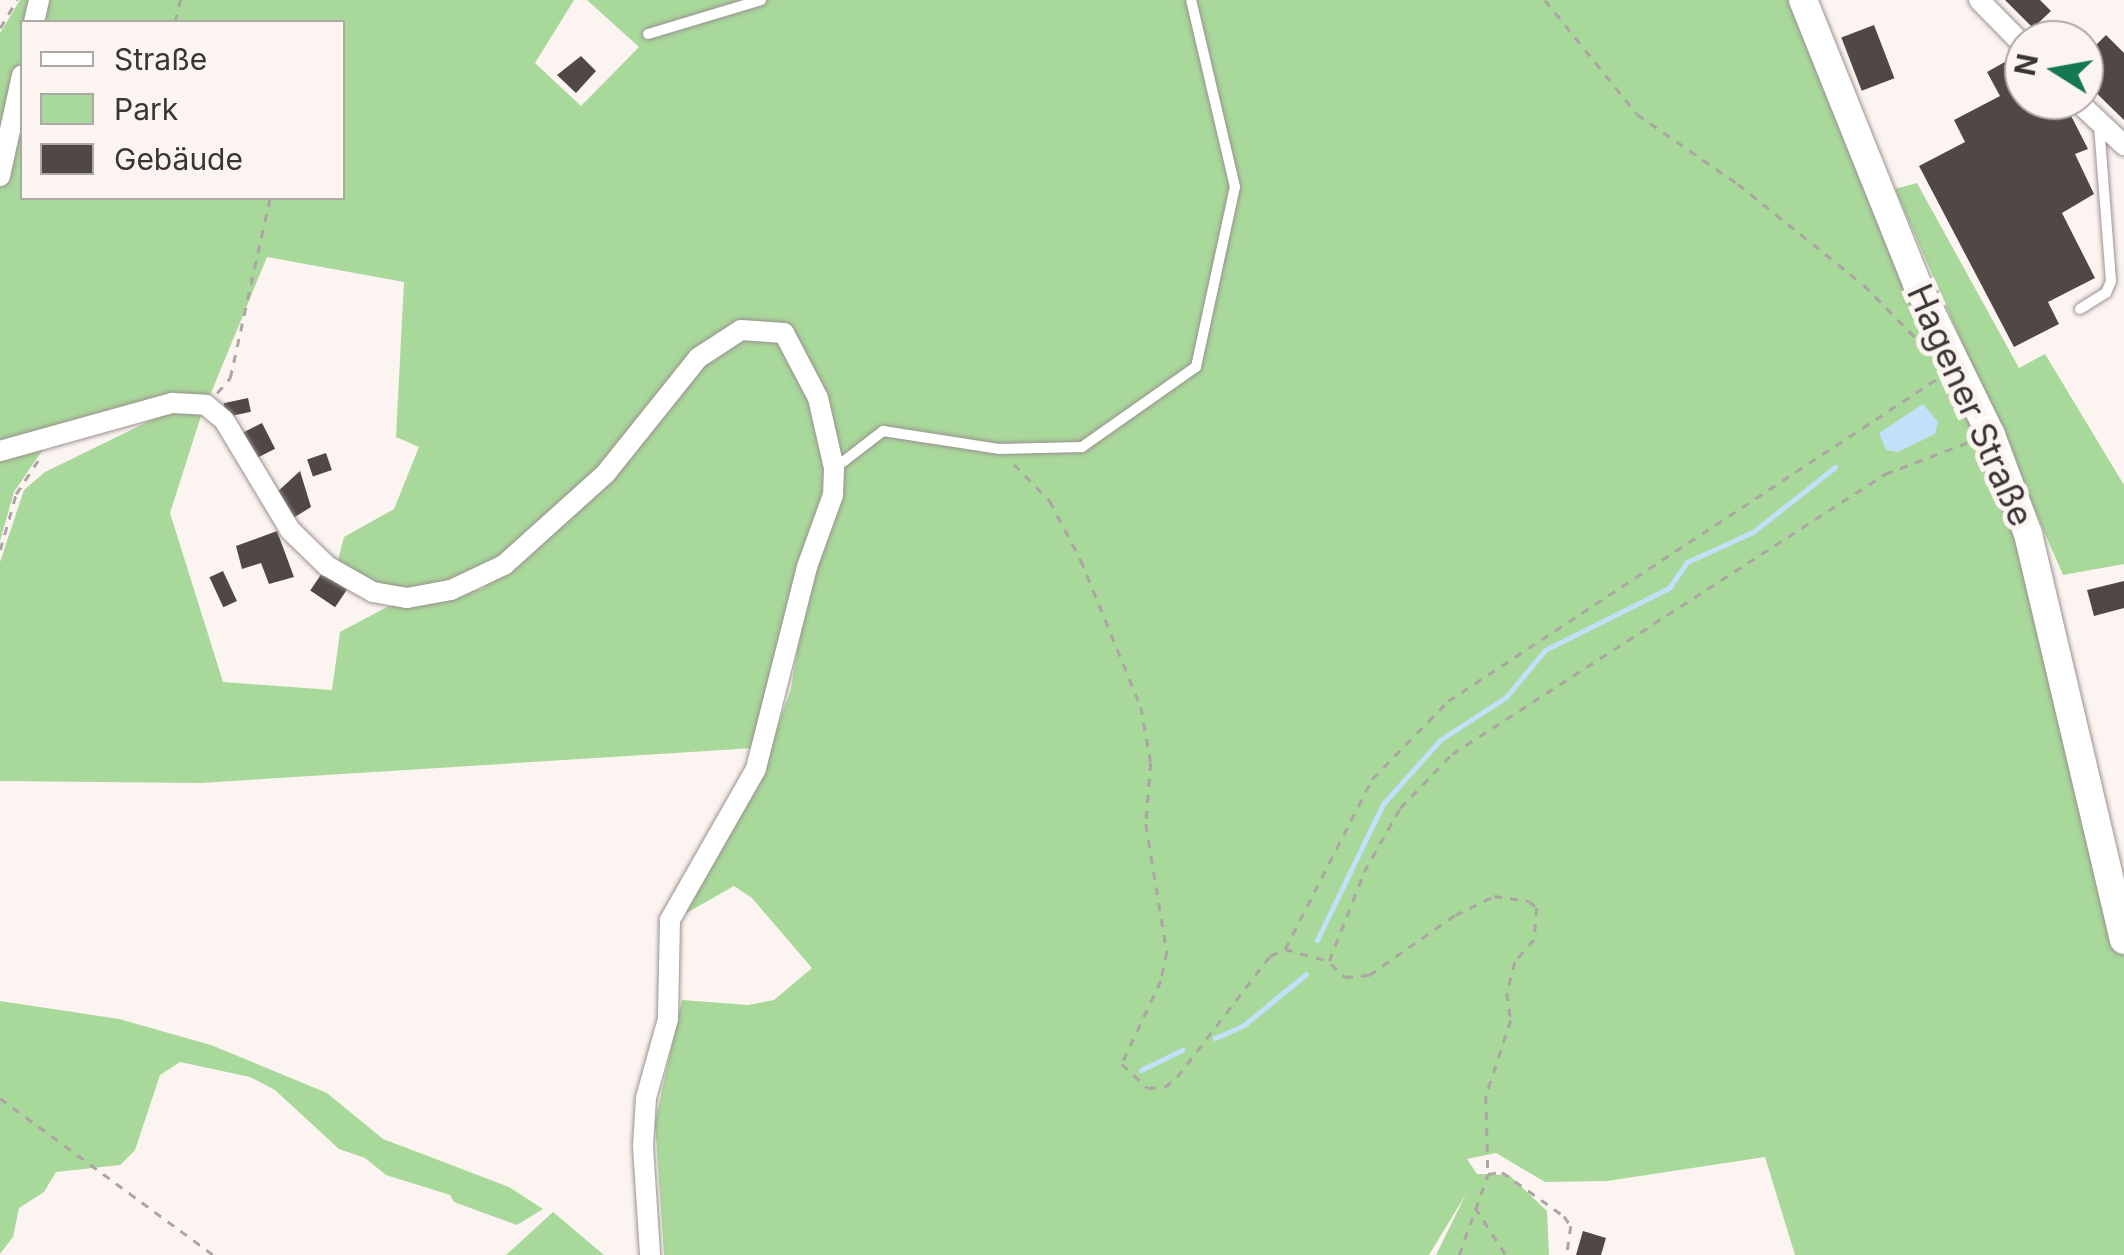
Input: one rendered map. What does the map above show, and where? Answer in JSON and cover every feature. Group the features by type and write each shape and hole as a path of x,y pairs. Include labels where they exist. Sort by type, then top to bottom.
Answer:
{"main road":[{"name":"Hagener Straße","path":"1803,0 1956,366 1991,436 2028,534 2124,940"}],"street":[{"path":"1979,0 2004,26"},
{"path":"0,176 20,84"},
{"path":"2098,122 2124,146"},
{"path":"0,452 172,402 206,405 224,420 290,530 327,566 373,592 408,598 450,590 504,565 606,473 698,358 741,330 784,333 818,398 834,468 833,495 807,567 756,769 670,920 668,1018 646,1098 643,1146 650,1255"}],"lane":[{"path":"648,34 760,0"},
{"path":"834,468 882,431 998,449 1082,447 1196,367 1235,187 1190,0"},
{"path":"2080,308 2106,293 2111,281 2098,122"}],"path":[{"path":"0,28 18,0"},
{"path":"1545,0 1637,114 1808,240 1928,347"},
{"path":"206,405 230,378 270,200"},
{"path":"998,449 1050,501 1104,608 1140,708 1151,763 1146,824 1167,952 1161,982 1122,1064 1132,1080 1148,1088 1166,1087 1178,1077 1270,956 1285,949 1372,778 1448,701 1956,366"},
{"path":"1330,961 1364,872 1400,808 1452,754 1885,474 1991,436"},
{"path":"0,550 16,494 51,440"},
{"path":"1285,949 1330,961 1357,978 1478,902 1494,896 1529,901 1538,908 1534,940 1514,962 1507,994 1511,1020 1486,1096 1488,1174 1460,1255"},
{"path":"0,1098 214,1255"},
{"path":"1488,1174 1516,1178 1564,1216 1571,1226 1567,1255"},
{"path":"1474,1206 1506,1255"}],"green space":[{"path":"20,0 574,0 535,63 581,106 639,47 587,0 1806,0 1917,284 1991,435 2028,534 2124,942 2124,1255 1795,1255 1765,1157 1607,1181 1545,1182 1496,1153 1467,1159 1477,1174 1509,1175 1547,1211 1549,1255 1436,1255 1466,1194 1429,1255 664,1255 655,1122 682,1000 748,1005 774,1000 812,968 752,898 734,886 683,915 674,900 679,888 702,882 755,790 791,689 808,584 834,500 822,499 754,748 200,783 0,781 0,562 24,490 45,472 178,407 201,416 170,513 223,682 332,690 340,632 387,607 482,589 615,473 702,363 745,335 782,341 786,333 741,329 697,357 604,470 501,561 449,587 408,595 363,584 338,560 344,537 394,509 419,447 396,437 404,282 267,257 206,405 168,402 0,450 0,186 20,95 20,200 345,200 345,20 20,20 20,72 0,164 0,33"},
{"path":"1917,183 2019,368 2045,354 2124,485 2124,564 2063,575 1895,189"},
{"path":"48,442 14,492 0,541 0,453"},
{"path":"0,1001 119,1019 211,1045 327,1093 383,1139 509,1187 543,1209 517,1225 454,1202 450,1195 386,1175 365,1158 339,1149 275,1090 250,1077 180,1062 160,1075 135,1150 120,1165 56,1172 44,1192 19,1208 13,1237 0,1254"},
{"path":"553,1212 604,1255 506,1255"}],"water":[{"path":"1923,404 1938,422 1935,434 1898,452 1886,450 1879,433"}],"building":[{"path":"2005,0 2040,0 2051,11 2041,20 2025,20"},
{"path":"1874,25 1894,78 1862,91 1841,38"},
{"path":"2104,37 2124,53 2124,120 2104,100"},
{"path":"581,56 596,71 576,93 557,75"},
{"path":"2004,62 2004,120 2073,120 2088,149 2075,154 2094,194 2062,213 2095,278 2048,302 2059,324 2014,347 1919,166 1965,142 1954,120 2000,96 1987,72"},
{"path":"248,398 251,412 226,417 224,403"},
{"path":"262,423 275,449 253,460 240,434"},
{"path":"326,453 332,470 313,477 307,460"},
{"path":"300,471 311,507 290,520 275,494"},
{"path":"277,531 294,577 269,584 261,563 242,569 236,546"},
{"path":"223,571 237,601 223,607 209,577"},
{"path":"322,573 347,590 335,607 310,590"},
{"path":"2124,581 2124,608 2094,616 2087,590"},
{"path":"1583,1231 1606,1238 1601,1255 1576,1255"}],"waterway":[{"path":"1317,940 1383,804 1440,740 1506,697 1545,650 1669,588 1687,562 1753,532 1835,467"},
{"path":"1215,1038 1244,1025 1306,974"},
{"path":"1141,1070 1182,1050"}]}
